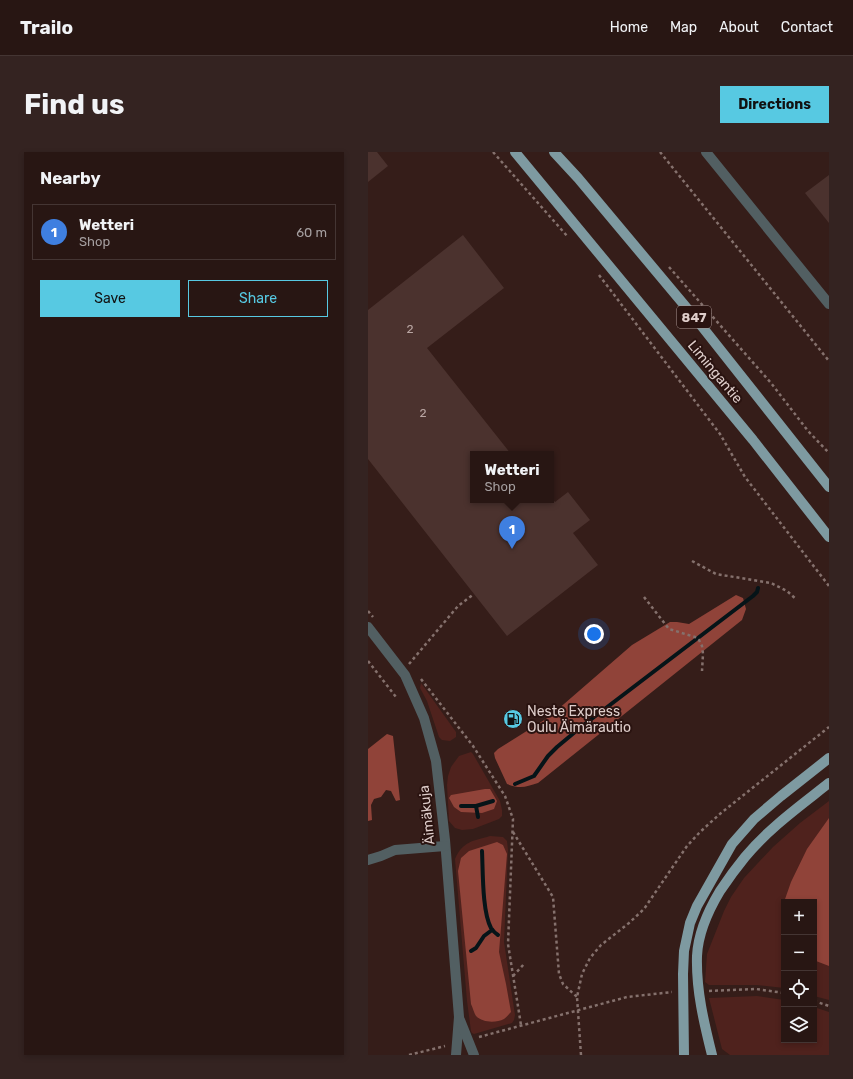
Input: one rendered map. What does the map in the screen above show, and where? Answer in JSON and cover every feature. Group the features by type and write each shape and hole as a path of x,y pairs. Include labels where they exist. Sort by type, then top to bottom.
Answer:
{"main road":[{"name":"Limingantie","path":"515,152 753,440 829,537"},
{"name":"Limingantie","path":"554,152 578,178 696,319 829,487"},
{"path":"684,1055 684,951 690,923 705,890 732,844 754,820 781,796 829,758"},
{"path":"712,1055 704,1024 697,976 697,955 702,930 711,906 730,876 746,856 775,826 829,783"}],"street":[{"path":"706,152 829,304"},
{"name":"Äimäkuja","path":"372,625 405,675 424,718 436,761 445,846 459,1017 456,1055"},
{"path":"368,860 395,850 445,846"},
{"name":"Äimäkuja","path":"459,1017 474,1055"}],"path":[{"path":"493,152 571,240"},
{"path":"660,152 829,361"},
{"path":"666,263 771,383 808,431 829,453"},
{"path":"596,270 720,434 744,477 829,586"},
{"path":"692,561 716,574 771,584 787,591 796,599"},
{"path":"409,664 458,606 474,594"},
{"path":"644,597 669,629 695,636 699,640 702,646 703,654 702,671"},
{"path":"368,611 372,625"},
{"path":"406,660 413,670"},
{"path":"368,661 396,696"},
{"path":"418,676 472,746 504,796 513,819 508,944 521,1025 626,997 672,992"},
{"path":"581,1055 577,997 582,974 590,958 601,944 629,923 644,909 687,846 700,832 721,812 829,727"},
{"path":"512,832 553,896 559,974 563,984 577,997"},
{"path":"513,976 525,963"},
{"path":"706,991 756,989 781,993"},
{"path":"817,1002 829,1006"}],"shaded area":[{"path":"736,595 743,598 746,609 742,620 538,783 523,787 516,787 507,784 495,758 494,753 498,749 549,717 632,645 670,622 689,624"},
{"path":"421,683 456,732 456,737 450,741 442,740 439,737 427,701 420,688"},
{"path":"387,734 393,736 400,800 396,801 391,791 386,790 381,797 374,799 371,805 372,820 368,821 368,749"},
{"path":"471,752 500,801 502,816 499,819 473,829 462,830 455,828 449,821 448,776 451,767 459,756"},
{"path":"490,789 497,801 494,809 482,813 461,812 454,807 449,798 451,795"},
{"path":"829,801 829,1000 817,997 817,899 781,899 781,988 757,985 709,985 705,982 707,954 731,897 744,878 773,847 800,823"},
{"path":"829,818 829,966 817,961 817,899 785,899 791,882 807,849"},
{"path":"490,836 503,837 507,841 508,850 504,942 515,1015 512,1023 474,1034 471,1031 467,1001 455,859 465,845"},
{"path":"497,842 503,845 507,854 499,952 511,1012 504,1019 490,1022 482,1020 476,1016 471,1004 458,871 461,858 469,851"},
{"path":"757,996 781,1000 781,1043 817,1043 817,1008 829,1012 829,1055 730,1055 722,1049 709,998"}],"building":[{"path":"368,152 377,152 388,166 368,182"},
{"path":"829,175 829,223 805,193"},
{"path":"463,235 504,288 427,348 509,451 470,451 470,503 554,503 554,501 555,502 568,492 590,520 573,533 598,565 507,636 368,459 368,310"},
{"name":"Neste Express Oulu Äimärautio","path":"515,714 519,718 510,725 507,721"}],"waterway":[{"path":"515,784 534,776 548,756 557,747 753,596 757,592 758,588"},
{"path":"461,806 476,806 493,801"},
{"path":"476,806 478,817"},
{"path":"482,851 486,912 491,928 498,935"},
{"path":"471,951 476,948 484,936 492,930"}],"place":[{"name":"Wetteri","path":"512,549"},
{"name":"Neste Express Oulu Äimärautio","path":"513,719"}]}
